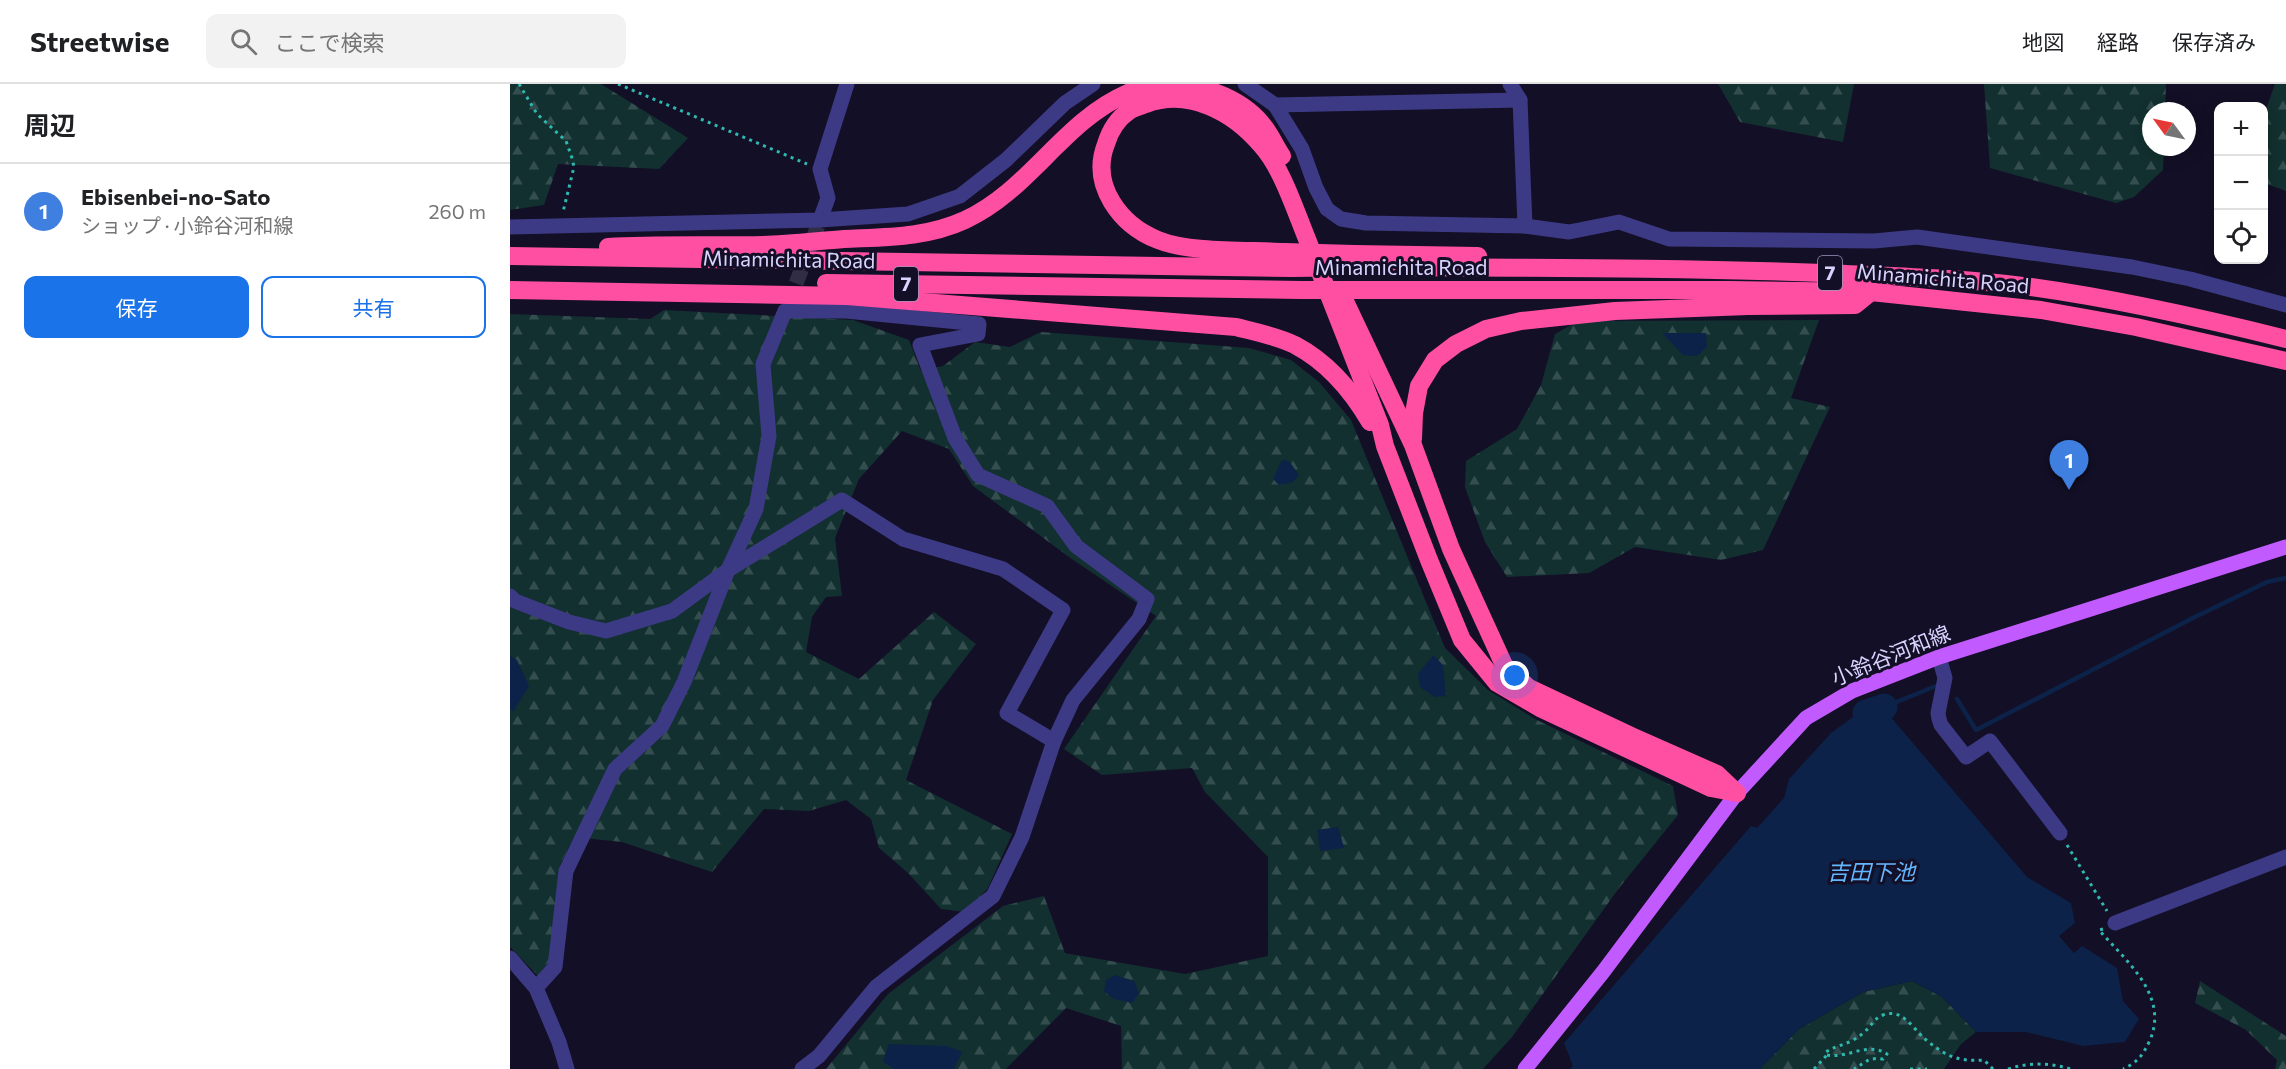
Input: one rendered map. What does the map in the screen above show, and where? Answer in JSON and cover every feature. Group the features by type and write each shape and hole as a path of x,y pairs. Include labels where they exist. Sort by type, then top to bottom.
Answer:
{"highway":[{"path":"561,257 573,248 663,244 764,245 903,237 941,229 995,205 1033,171 1079,124 1110,101 1131,92 1174,84 1193,85 1212,91 1248,111 1264,126 1285,162 1305,203 1351,317 1413,445 1451,549 1504,665 1529,688 1717,774 1737,793"},
{"path":"1518,268 1503,256 1354,254 1288,260 1177,246 1157,240 1122,218 1103,184 1100,166 1103,150 1111,130 1129,111 1159,99 1188,99 1217,108 1242,126 1263,146 1296,213 1380,425 1385,446 1429,560 1462,640 1497,683 1540,708 1712,788 1737,793"},
{"name":"Minamichita Road","path":"510,256 1288,260 1368,267 1747,270 1943,279 2020,286 2121,302 2190,315 2286,339"},
{"name":"Minamichita Road","path":"510,280 1301,290 1871,292 2041,310 2146,329 2286,362"},
{"path":"510,290 847,296 1236,327 1294,345 1322,363 1347,388 1385,446"},
{"path":"1413,445 1413,413 1419,386 1436,360 1456,344 1486,329 1521,321 1615,311 1855,305 1871,292"}],"main road":[{"name":"小鈴谷河和線","path":"1526,1069 1603,972 1737,793 1806,718 1852,692 1939,657 2286,547"}],"street":[{"path":"820,220 828,198 820,169 847,84"},
{"path":"510,226 820,220 908,214 960,196 1006,160 1065,103 1093,84"},
{"path":"1245,84 1275,105 1302,149 1316,188 1327,209 1341,219 1366,223 1525,226 1569,232 1619,222 1669,239 1874,240 1917,237 2132,267 2210,284 2286,305"},
{"path":"1510,84 1520,100 1525,226"},
{"path":"1275,105 1520,100"},
{"path":"536,987 555,966 566,871 615,769 662,726 684,682 728,570 756,509 769,436 763,364 785,310 846,311 979,324 978,334 920,345 955,438 978,475 1047,506 1076,546 1147,599 1139,619 1073,700 1054,741 1022,837 993,896 876,987 819,1056 802,1069"},
{"path":"510,596 515,601 568,622 606,631 672,611 728,570 842,501 903,539 1003,569 1063,610 1007,713 1054,741"},
{"path":"1939,657 1945,678 1938,712 1941,725 1966,758 1990,741 2060,833"},
{"path":"2115,923 2286,857"},
{"path":"510,958 536,987 559,1042 567,1069"}],"path":[{"path":"519,84 537,114 566,141 572,158 574,167 559,225"},
{"path":"618,84 820,169"},
{"path":"2060,833 2115,923 2099,930 2150,992 2156,1020 2143,1055 2136,1063 2123,1069"},
{"path":"1814,1069 1827,1055 1826,1052 1832,1048 1847,1045 1865,1032 1875,1019 1886,1014 1903,1016 1924,1039 1947,1054 1966,1061 1984,1060 1993,1069"},
{"path":"1827,1055 1845,1054 1868,1048 1881,1050 1887,1054 1883,1059 1866,1060 1854,1069"},
{"path":"2008,1069 2028,1064 2054,1065 2071,1069"},
{"path":"1910,1069 1927,1069"}],"green space":[{"path":"510,84 601,84 688,138 659,169 558,164 544,205 510,210"},
{"path":"1718,84 1854,84 1843,142 1740,122"},
{"path":"1984,84 2166,84 2165,102 2142,102 2142,156 2164,156 2163,170 2134,197 2116,203 1990,168"},
{"path":"2275,84 2286,84 2286,191 2268,184 2268,104"},
{"path":"664,310 853,320 909,340 921,371 943,366 975,342 1010,347 1041,332 1249,348 1291,360 1319,382 1351,420 1445,648 1488,690 1535,719 1673,786 1678,815 1619,888 1512,1037 1483,1069 1122,1069 1121,1026 1066,1008 1006,1069 826,1069 888,994 1003,906 1044,896 1065,953 1185,974 1268,956 1268,857 1205,792 1192,768 1102,775 1064,749 1156,616 1069,557 973,486 949,449 902,431 859,479 835,538 842,596 826,597 812,617 806,652 859,679 934,612 976,644 933,700 906,780 1012,834 988,888 965,912 941,909 908,873 879,848 871,819 846,800 809,811 764,809 712,872 622,842 574,837 560,865 551,959 538,976 510,947 510,314 650,319"},
{"path":"1819,320 1791,398 1830,407 1763,550 1721,560 1635,547 1589,573 1507,577 1485,542 1465,487 1466,461 1517,429 1541,385 1555,334 1578,321"},
{"path":"1912,981 1942,997 1976,1032 1961,1044 1944,1069 1760,1069 1799,1029 1863,992"},
{"path":"2200,981 2286,1036 2286,1069 2275,1069 2277,1060 2246,1030 2195,1003"}],"water":[{"path":"1662,333 1706,333 1707,347 1697,356 1683,355"},
{"path":"1282,460 1289,461 1299,475 1293,482 1279,485 1273,479"},
{"path":"1433,655 1443,665 1446,696 1435,697 1420,687 1418,674"},
{"path":"510,656 517,660 529,686 514,711 510,710"},
{"name":"吉田下池","path":"1864,709 1868,718 1889,715 2027,877 2071,903 2075,923 2059,936 2074,953 2082,946 2117,968 2123,1001 2139,1019 2125,1042 2083,1046 2026,1032 1976,1032 1942,997 1912,981 1863,992 1799,1029 1760,1069 1570,1069 1573,1066 1564,1043 1751,826 1757,828 1784,798 1789,779 1831,733"},
{"path":"1338,827 1344,848 1320,851 1317,830"},
{"path":"1115,975 1134,981 1139,993 1132,1003 1114,999 1104,991 1106,980"},
{"path":"889,1044 947,1046 962,1052 954,1069 893,1069 883,1061"}],"waterway":[{"path":"1957,699 1976,730 2193,618 2267,582 2286,578"},
{"path":"1884,707 1936,686"},
{"path":"1866,713 1884,707"}],"tunnel":[{"path":"788,305 820,220"}],"place":[{"name":"Ebisenbei-no-Sato","path":"2069,490"}]}
